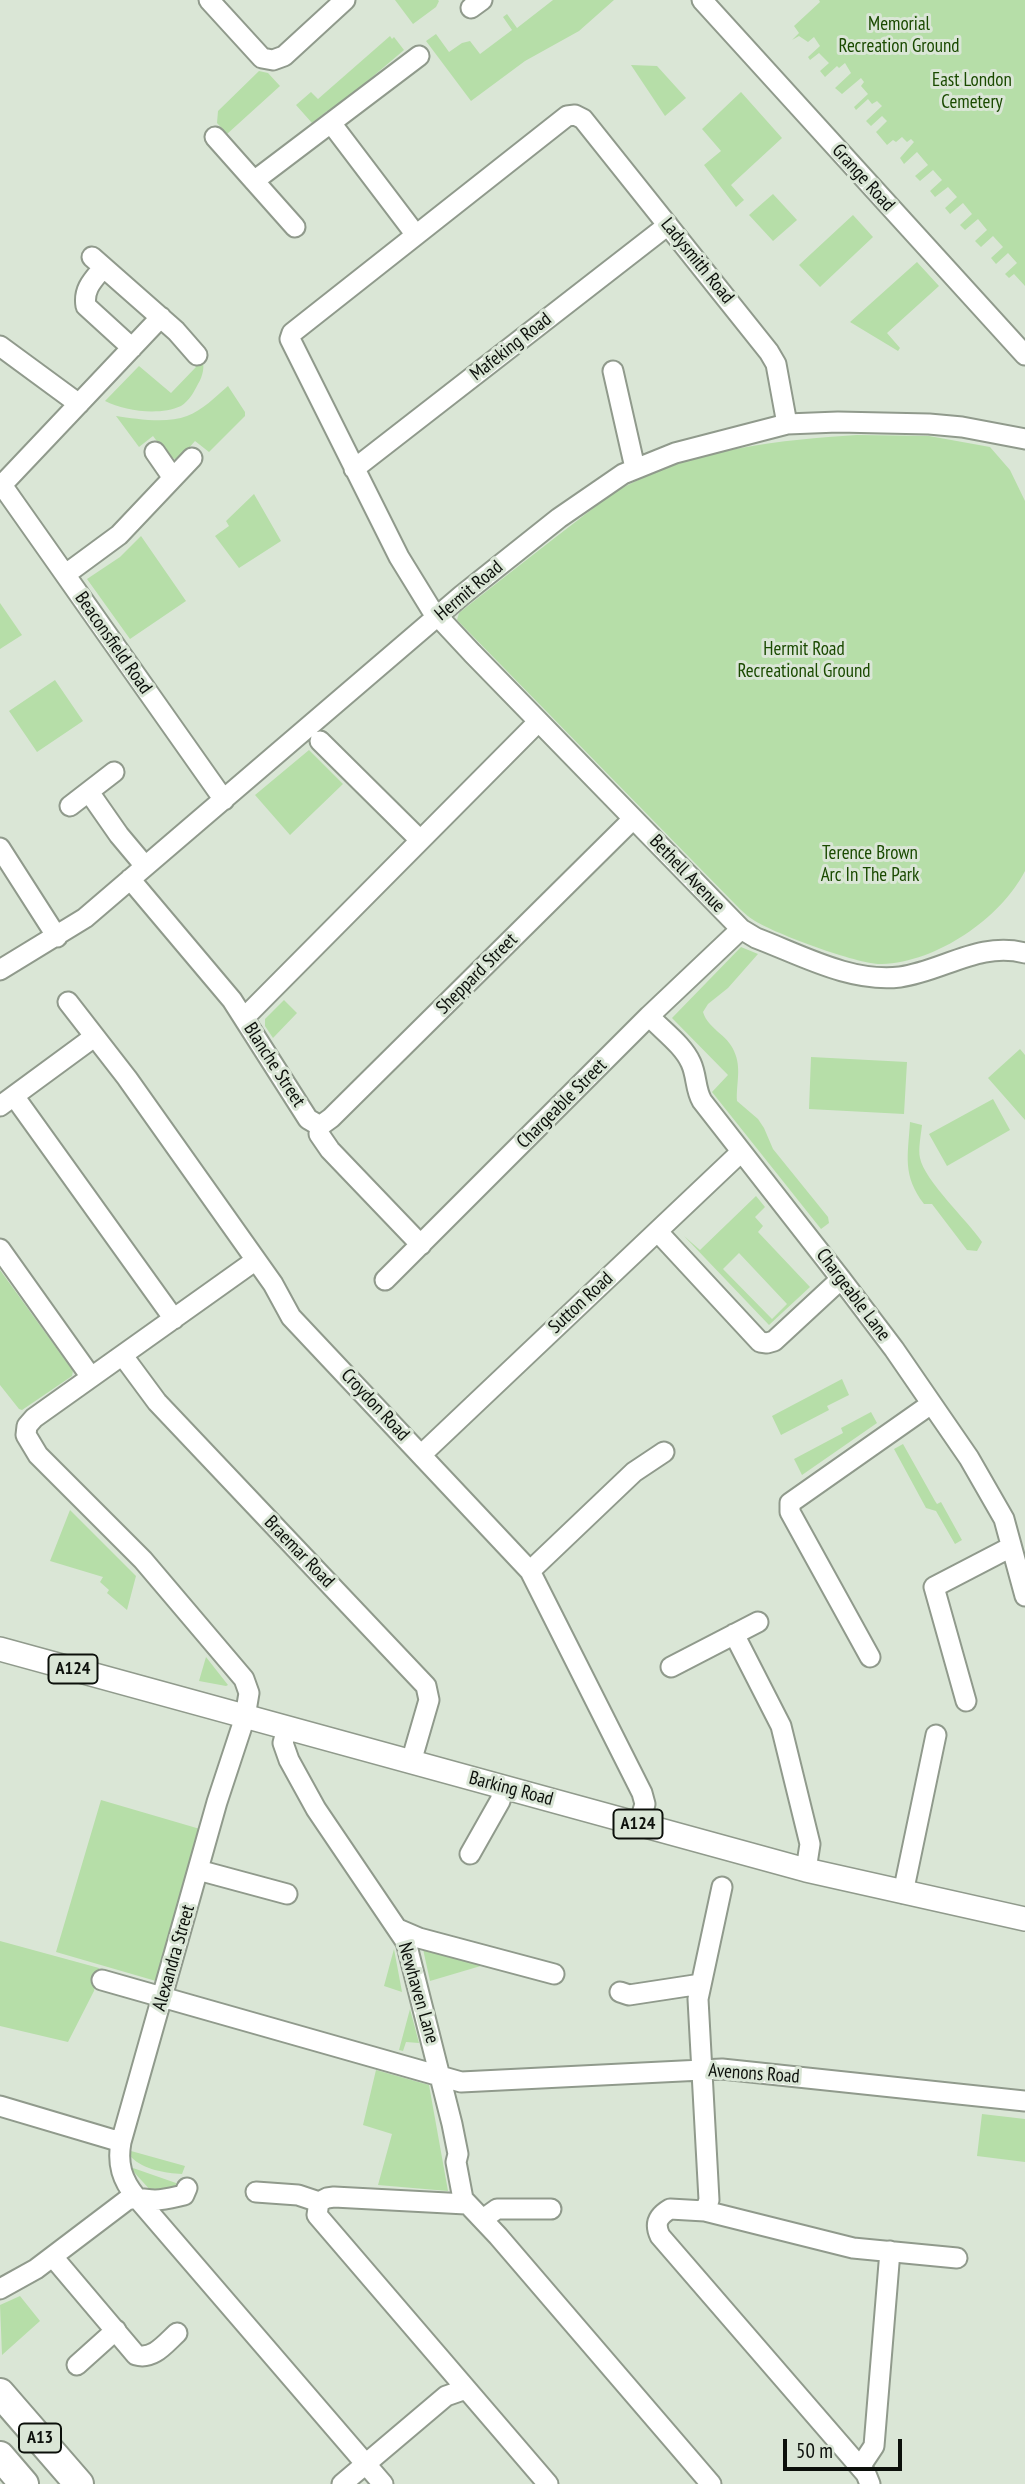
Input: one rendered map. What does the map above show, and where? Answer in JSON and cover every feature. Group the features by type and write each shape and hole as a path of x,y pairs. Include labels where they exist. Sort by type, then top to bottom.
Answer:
{"highway":[{"name":"A13","path":"0,2393 79,2484"},
{"name":"A13","path":"0,2456 24,2484"}],"main road":[{"name":"Barking Road","path":"0,1649 806,1870 1025,1919"}],"street":[{"path":"209,0 262,58 274,60 284,56 345,0"},
{"name":"Grange Road","path":"702,0 1025,355"},
{"path":"254,181 419,56"},
{"name":"Ladysmith Road","path":"416,235 567,116 575,115 583,119 769,352 776,364 787,424"},
{"path":"331,123 416,235"},
{"path":"215,137 295,227"},
{"name":"Mafeking Road","path":"354,469 668,225"},
{"name":"Bethell Avenue","path":"416,235 292,333 289,339 399,557 438,618 741,929 767,942 863,978 903,977 975,953 1017,952"},
{"path":"132,348 86,306 84,297 97,263 161,317 197,355"},
{"path":"1,486 161,317"},
{"path":"0,346 79,404"},
{"path":"614,371 635,468"},
{"name":"Hermit Road","path":"0,970 85,918 559,518 635,468 675,453 787,424 929,424 962,427 1025,439"},
{"path":"155,452 173,478"},
{"path":"65,574 119,536 192,458"},
{"name":"Beaconsfield Road","path":"1,486 224,800"},
{"path":"244,1018 538,722"},
{"path":"320,741 420,840"},
{"path":"70,806 114,772"},
{"name":"Blanche Street","path":"89,792 119,835 137,872 232,1000 308,1119 320,1126 319,1134 330,1150 421,1245"},
{"name":"Sheppard Street","path":"320,1126 633,819"},
{"path":"0,848 57,937"},
{"name":"Chargeable Street","path":"385,1280 649,1016 741,929"},
{"name":"Croydon Road","path":"68,1002 127,1079 274,1284 291,1317 530,1571 642,1794 645,1804 639,1824"},
{"name":"Chargeable Lane","path":"649,1016 685,1052 694,1069 696,1090 841,1279 968,1458 1004,1519 1025,1596"},
{"path":"94,1037 7,1101 174,1319"},
{"name":"Sutton Road","path":"421,1455 741,1152"},
{"path":"658,1232 760,1342 774,1341 841,1279"},
{"path":"0,1249 91,1377"},
{"path":"245,1717 248,1693 244,1679 143,1560 38,1455 26,1435 30,1422 256,1260"},
{"name":"Braemar Road","path":"123,1356 157,1402 426,1686 429,1700 411,1762"},
{"path":"870,1657 790,1512 790,1503 931,1404"},
{"path":"530,1571 634,1472 664,1452"},
{"path":"966,1701 934,1587 1011,1547"},
{"path":"671,1667 758,1622"},
{"path":"734,1634 781,1727 810,1844 806,1870"},
{"name":"Alexandra Street","path":"245,1717 217,1802 118,2155 126,2185 383,2484"},
{"name":"Newhaven Lane","path":"286,1728 284,1743 289,1760 316,1809 406,1941 441,2077 458,2154 456,2162 461,2194 466,2204"},
{"path":"903,1893 936,1735"},
{"path":"470,1854 500,1801 504,1787"},
{"path":"198,1870 287,1894"},
{"path":"705,2211 709,2200 704,2069 698,1999 722,1887"},
{"path":"398,1929 419,1938 554,1974"},
{"name":"Avenons Road","path":"102,1980 461,2082 722,2069 1025,2101"},
{"path":"620,1992 629,1995 701,1984"},
{"path":"0,2106 121,2142"},
{"path":"0,2288 15,2282 53,2257 127,2200 136,2197 154,2200 177,2197 184,2195 187,2188"},
{"path":"256,2192 298,2195 319,2202 334,2197 466,2204 482,2219 711,2484"},
{"path":"319,2202 317,2215 548,2484"},
{"path":"482,2219 497,2209 551,2209"},
{"path":"865,2476 660,2236 656,2227 658,2219 670,2209 705,2211 853,2248 957,2258"},
{"path":"865,2476 874,2446 890,2251"},
{"path":"53,2257 136,2355 145,2357 152,2354 177,2333"},
{"path":"76,2365 116,2330"},
{"path":"341,2484 446,2396 466,2389"}],"green space":[{"path":"395,0 439,1 436,7 413,24"},
{"path":"553,0 614,0 579,31 525,61 471,101 426,41 436,34 449,52 470,41 480,54 512,30 503,17 507,14 517,28"},
{"path":"819,0 1025,0 1025,286 1014,274 1009,278 1005,274 1017,263 1008,253 996,264 991,258 1003,247 993,236 981,247 975,241 987,230 978,219 965,230 960,225 972,214 963,203 950,214 945,208 957,197 948,187 935,197 930,191 942,180 933,170 920,181 915,176 928,165 917,152 904,164 900,158 914,142 911,139 907,142 902,137 887,145 876,132 887,121 882,116 871,126 866,121 882,106 877,101 872,104 868,99 856,110 854,107 868,94 861,86 864,82 861,78 842,94 835,88 851,73 845,63 839,68 837,66 825,77 820,71 829,63 819,53 810,60 808,57 820,46 814,37 808,42 799,36 792,40 799,33 794,26 820,2"},
{"path":"390,36 392,39 394,37 404,50 330,113 327,111 312,123 296,105 311,92 318,99"},
{"path":"631,65 657,66 686,98 665,116"},
{"path":"259,71 268,73 280,86 227,134 217,123 218,111"},
{"path":"741,92 782,138 731,185 744,200 736,207 704,165 721,151 702,129"},
{"path":"773,194 797,220 773,241 749,215"},
{"path":"853,215 873,237 820,287 799,265"},
{"path":"917,262 939,286 887,333 900,348 898,351 850,322"},
{"path":"202,358 201,378 191,396 181,406 163,411 142,411 105,401 139,366 171,393"},
{"path":"228,386 245,416 209,452 195,441 180,458 175,459 168,456 153,436 139,447 116,416 170,420 187,416 209,403"},
{"name":"Hermit Road Recreational Ground","path":"857,435 929,436 990,447 1010,470 1025,501 1025,871 1000,906 965,935 924,955 882,964 855,960 798,941 747,915 457,620 459,613 603,500 656,472 712,454 741,448"},
{"path":"254,494 281,541 239,568 215,536 229,526 226,521"},
{"path":"141,536 186,601 130,639 87,579 120,557"},
{"path":"0,603 22,635 0,649"},
{"path":"55,680 83,721 37,752 9,711"},
{"path":"309,750 343,784 290,835 255,795"},
{"path":"741,947 758,954 703,1012 709,1023 734,1051 738,1070 737,1101 758,1119 773,1149 828,1217 829,1223 821,1229 712,1092 728,1075 672,1018"},
{"path":"284,1000 297,1013 273,1038 265,1026 265,1019"},
{"path":"1020,1049 1025,1055 1025,1120 988,1078"},
{"path":"811,1057 907,1062 904,1114 809,1109"},
{"path":"993,1099 1010,1130 947,1166 929,1134"},
{"path":"910,1122 922,1125 919,1150 923,1167 982,1242 977,1251 967,1250 932,1204 924,1204 917,1194 908,1165"},
{"path":"756,1196 765,1207 755,1217 763,1226 758,1232 810,1287 769,1325 684,1236 700,1250","holes":["739,1253 787,1304 772,1319 723,1269"]},
{"path":"0,1270 73,1371 72,1376 22,1410 0,1385"},
{"path":"842,1379 849,1395 827,1406 829,1410 781,1435 772,1416"},
{"path":"871,1412 877,1423 802,1475 794,1459 843,1433 841,1428"},
{"path":"903,1444 935,1501 937,1504 941,1502 962,1540 955,1544 936,1511 926,1508 894,1449"},
{"path":"70,1510 136,1576 127,1610 107,1593 109,1590 100,1582 103,1577 50,1561"},
{"path":"206,1657 228,1685 199,1681"},
{"path":"101,1800 200,1829 156,1981 56,1952"},
{"path":"0,1941 99,1968 94,1991 68,2042 0,2026"},
{"path":"394,1949 402,1992 384,1986"},
{"path":"423,1949 484,1965 430,1981"},
{"path":"410,2009 419,2043 406,2042 403,2051 399,2050"},
{"path":"376,2070 429,2085 448,2191 378,2185 392,2134 363,2125"},
{"path":"982,2114 1025,2119 1025,2162 977,2156"},
{"path":"131,2151 185,2166 182,2174 155,2170 136,2161 131,2157"},
{"path":"133,2168 176,2183 181,2187 152,2192"},
{"path":"20,2296 40,2321 2,2355 0,2305"}],"park label":[{"name":"Memorial Recreation Ground","path":"899,36"},
{"name":"East London Cemetery","path":"972,92"},
{"name":"Terence Brown Arc In The Park","path":"870,865"}]}
